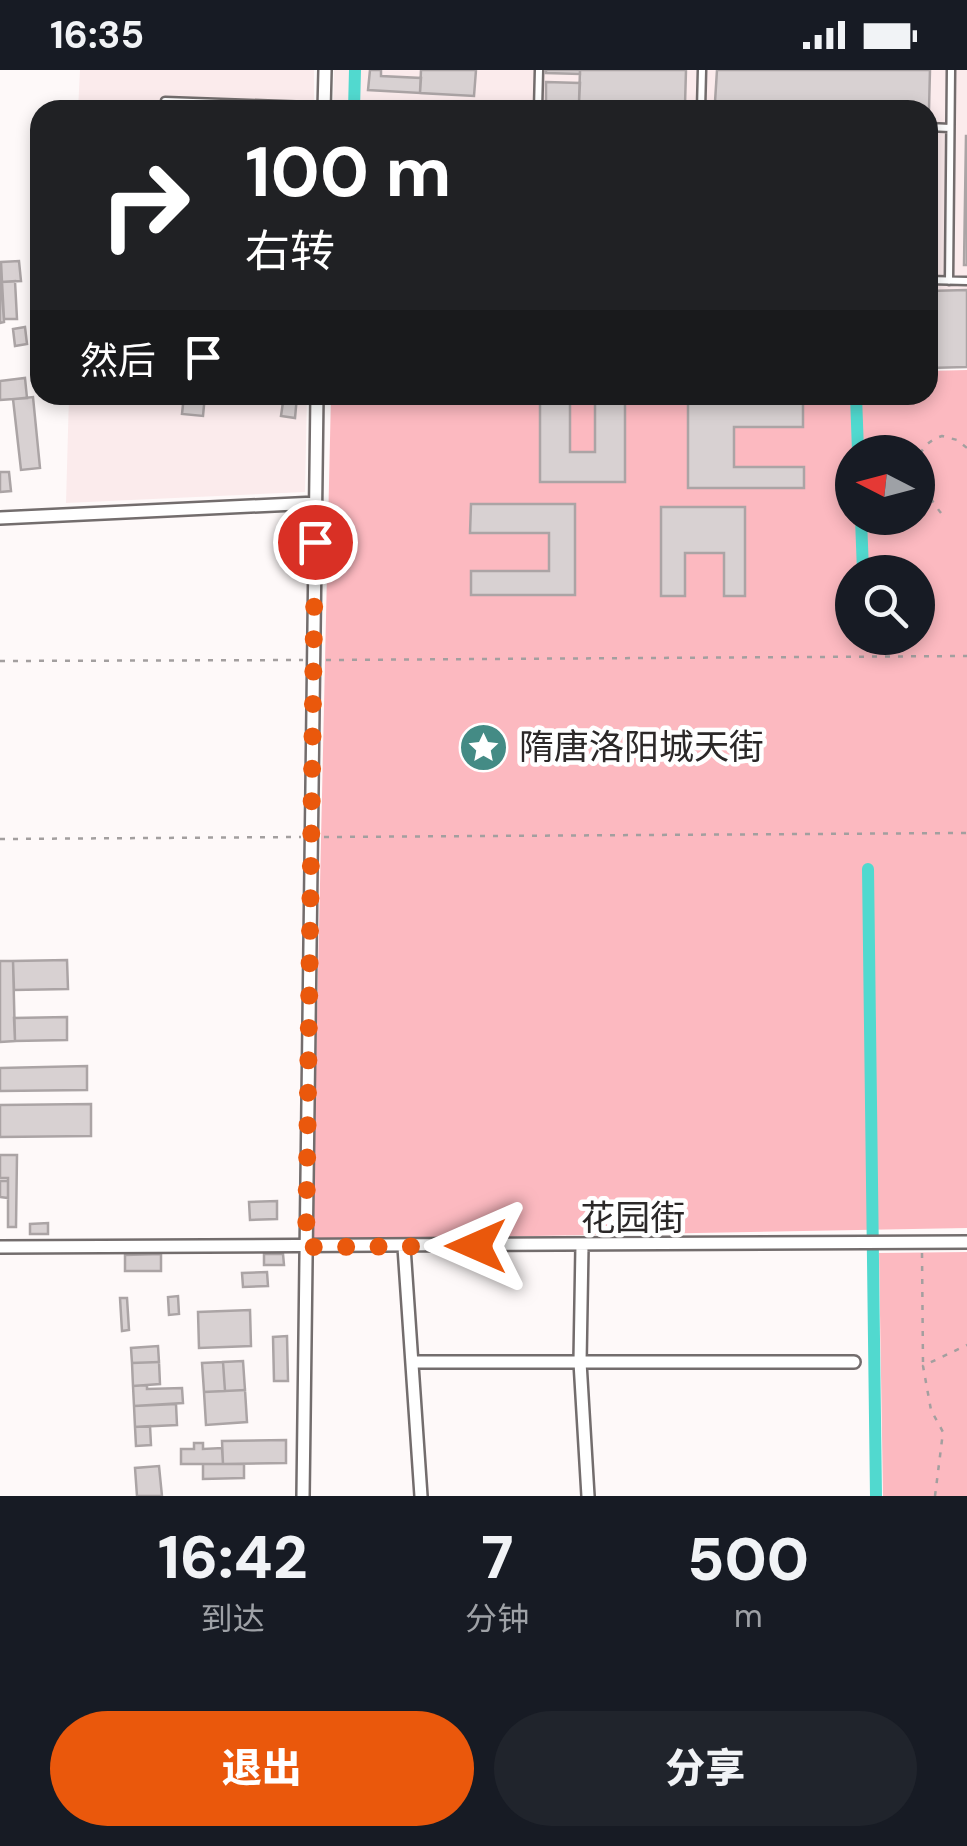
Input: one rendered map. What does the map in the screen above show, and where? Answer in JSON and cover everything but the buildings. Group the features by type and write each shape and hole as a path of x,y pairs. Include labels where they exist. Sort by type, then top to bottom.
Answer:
{"street":[{"path":"324,100 325,70"},
{"path":"303,1496 317,405"},
{"path":"0,518 316,503"},
{"name":"花园街","path":"0,1247 967,1242"},
{"path":"582,1246 580,1362 588,1496"},
{"path":"404,1247 421,1496"},
{"path":"412,1362 854,1362"}],"lane":[{"path":"538,100 539,70"},
{"path":"701,100 702,70"},
{"path":"950,281 951,70"},
{"path":"938,128 950,128"},
{"path":"938,280 967,281"}],"path":[{"path":"935,438 949,436 967,448"},
{"path":"935,505 941,512"},
{"path":"0,661 967,656"},
{"path":"0,839 967,833"},
{"path":"922,1252 923,1366 931,1410 943,1432 935,1496"},
{"path":"923,1366 967,1345"}],"shaded area":[{"path":"80,70 314,70 314,100 78,100"},
{"path":"334,70 967,70 967,367 938,368 938,100 333,100"},
{"path":"967,370 967,1228 312,1240 331,405 938,405 938,371"},
{"path":"69,405 307,405 305,492 66,503"},
{"path":"967,1252 967,1496 883,1496 879,1253"}],"waterway":[{"path":"354,100 355,70"},
{"path":"856,405 857,435"},
{"path":"862,535 862,555"},
{"path":"868,869 876,1496"}],"place":[{"name":"隋唐洛阳城天街","path":"484,747"}],"route":[{"path":"315,542 306,1247 476,1246"}]}
